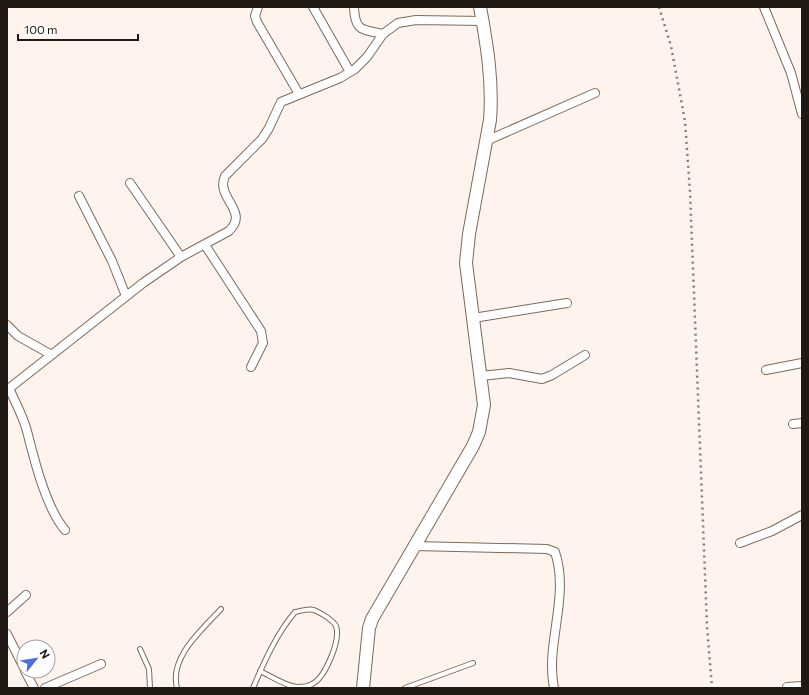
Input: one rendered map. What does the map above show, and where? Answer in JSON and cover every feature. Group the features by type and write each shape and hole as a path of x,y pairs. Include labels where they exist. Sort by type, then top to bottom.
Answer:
{"street":[{"path":"258,7 255,16 257,22 299,94"},
{"path":"313,7 350,72"},
{"path":"354,7 357,26 361,29 383,34"},
{"path":"363,688 369,628 372,619 473,446 479,432 484,404 466,273 467,251 490,120 490,64 480,7"},
{"path":"764,7 790,73 802,114"},
{"path":"65,530 56,520 29,445 26,430 8,389 50,354 126,296 181,257 229,231 236,222 235,212 222,185 225,176 262,139 282,102 340,78 362,64 383,34 398,23 408,21 483,21"},
{"path":"486,141 595,93"},
{"path":"130,183 181,257"},
{"path":"79,196 112,261 126,296"},
{"path":"205,245 261,331 263,343 251,367"},
{"path":"473,318 567,303"},
{"path":"7,325 18,336 50,354"},
{"path":"481,376 509,374 542,379 552,375 585,355"},
{"path":"766,370 802,363"},
{"path":"793,424 802,423"},
{"path":"740,542 772,531 802,515"},
{"path":"414,546 547,549 555,552 559,585 552,670 554,688"},
{"path":"7,612 26,595"},
{"path":"7,634 16,652"},
{"path":"45,688 101,664"},
{"path":"30,679 34,688"},
{"path":"786,687 802,686"}],"lane":[{"path":"177,688 176,672 180,660 192,641 221,609"},
{"path":"253,688 260,671 289,620 296,612 313,610 332,621 336,626 337,636 330,662 320,678 312,685 296,687 284,683 260,671"},
{"path":"140,649 149,669 150,688"},
{"path":"405,688 473,663"}],"railway":[{"path":"659,7 671,46 685,121 690,192 707,626 712,688"}]}
